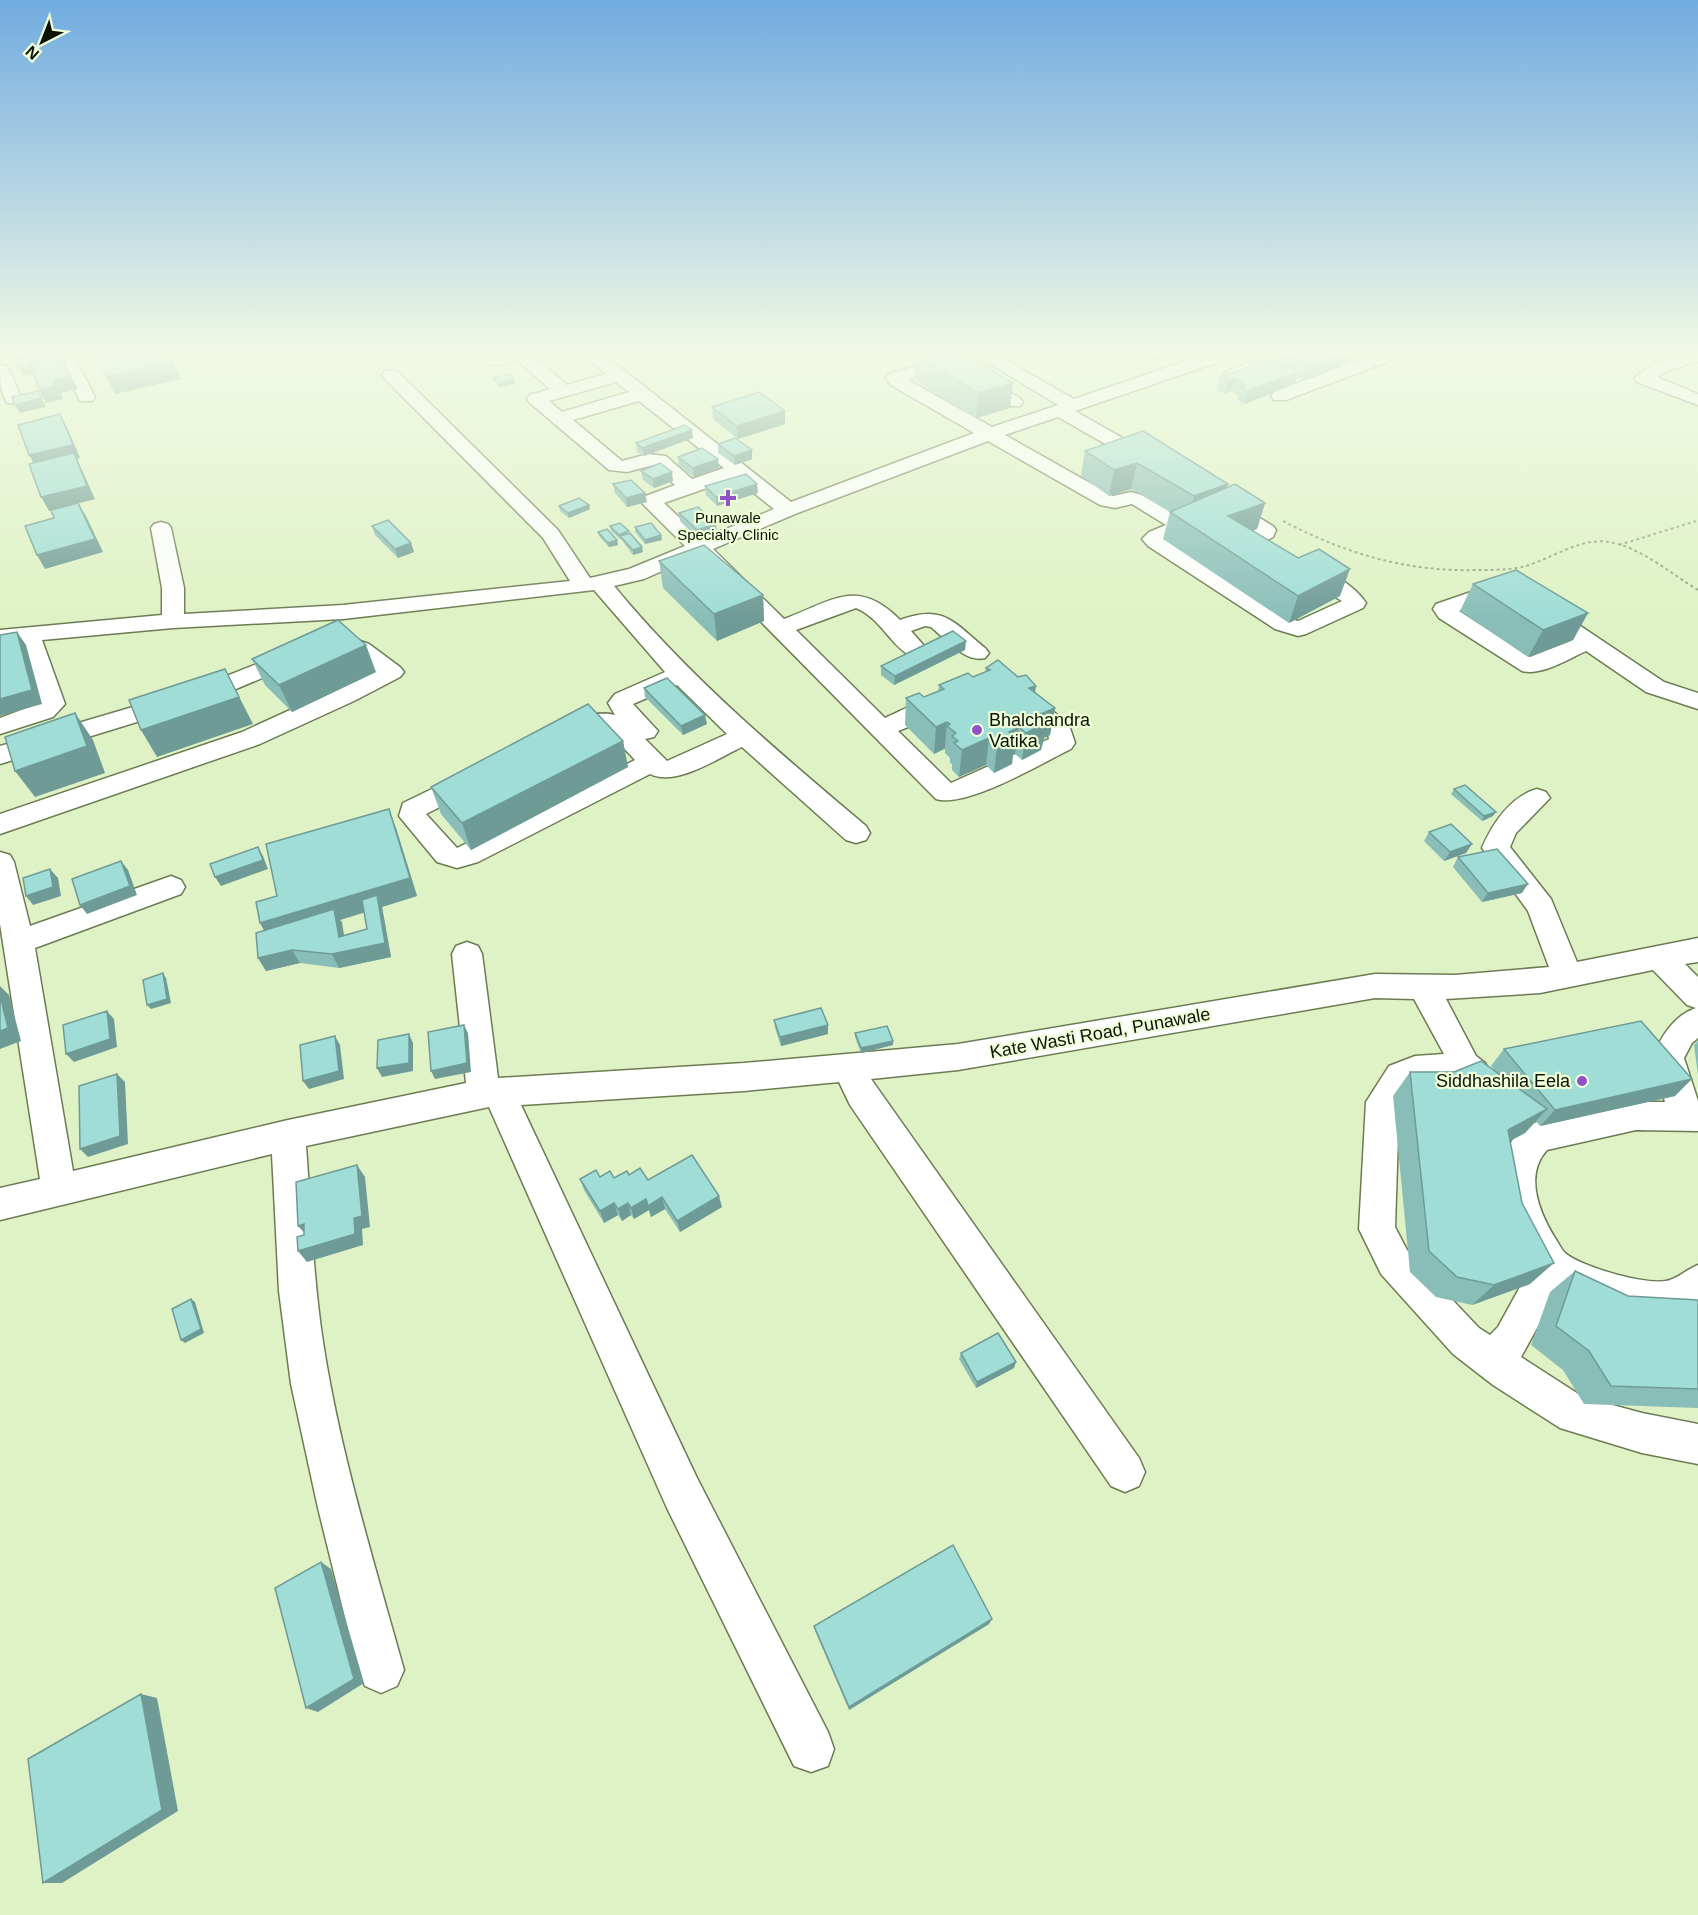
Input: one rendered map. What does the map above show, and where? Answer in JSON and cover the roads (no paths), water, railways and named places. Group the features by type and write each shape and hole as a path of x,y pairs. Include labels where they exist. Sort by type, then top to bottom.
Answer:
{"street":[{"path":"456,439 551,534 591,584 626,616 737,729 856,833"},
{"path":"583,439 616,466 624,467 653,459 658,460 689,488"},
{"path":"699,439 788,510"},
{"path":"0,637 173,621 343,612 591,584 636,574 788,510 977,439"},
{"path":"1003,439 1066,468 1110,502 1131,498 1139,499 1179,527 1156,536 1155,542 1283,624 1298,629 1355,603 1351,597 1314,575 1305,574 1290,580 1237,549 1266,533 1266,530 1209,496"},
{"path":"1102,439 1114,450 1172,474"},
{"path":"738,470 650,501 945,793 963,790 1062,743 1060,731 1012,689 1003,684"},
{"path":"161,528 173,588 173,621"},
{"path":"1588,642 1530,666 1519,662 1444,609 1495,589 1505,588 1513,591 1655,687 1698,701"},
{"path":"780,628 861,600 870,605 914,648"},
{"path":"337,640 343,612"},
{"path":"895,629 930,619 938,621 977,653"},
{"path":"0,726 43,712 51,708 53,704 29,635"},
{"path":"0,755 203,694 337,640 361,649 392,672 345,696 251,738 1,818"},
{"path":"682,674 624,699 620,703 621,707 660,746 666,749 737,729"},
{"path":"881,729 963,696"},
{"path":"546,746 599,721 609,720 616,724 652,762 664,770 675,768 737,729"},
{"path":"493,771 412,810 412,816 447,855 457,858 468,855 652,762"},
{"path":"1538,798 1504,828 1496,848 1541,907 1567,976"},
{"path":"0,862 19,942 59,1190"},
{"path":"19,942 171,887"},
{"name":"Kate Wasti Road, Punawale","path":"0,1204 288,1135 491,1093 744,1077 958,1057 1375,986 1455,987 1540,981 1698,950"},
{"path":"467,954 491,1093 682,1493 811,1749"},
{"path":"1660,958 1698,996"},
{"path":"1423,986 1460,1054 1460,1062 1518,1115 1522,1153 1517,1186 1527,1225 1552,1265 1598,1288 1629,1296 1674,1299 1698,1283"},
{"path":"1518,1115 1692,1117 1668,1057 1681,1034 1698,1020"},
{"path":"1460,1062 1452,1067 1415,1070 1400,1076 1383,1102 1377,1229 1394,1262 1466,1341 1575,1414 1642,1433 1698,1444"},
{"path":"854,1067 855,1082 862,1095 1125,1472"},
{"path":"288,1135 298,1294 304,1344 326,1457 381,1670"},
{"path":"1492,1360 1511,1340 1552,1265"}],"place":[{"name":"Punawale Specialty Clinic","path":"728,498"},
{"name":"Bhalchandra Vatika","path":"977,730"},
{"name":"Siddhashila Eela","path":"1582,1081"}]}
